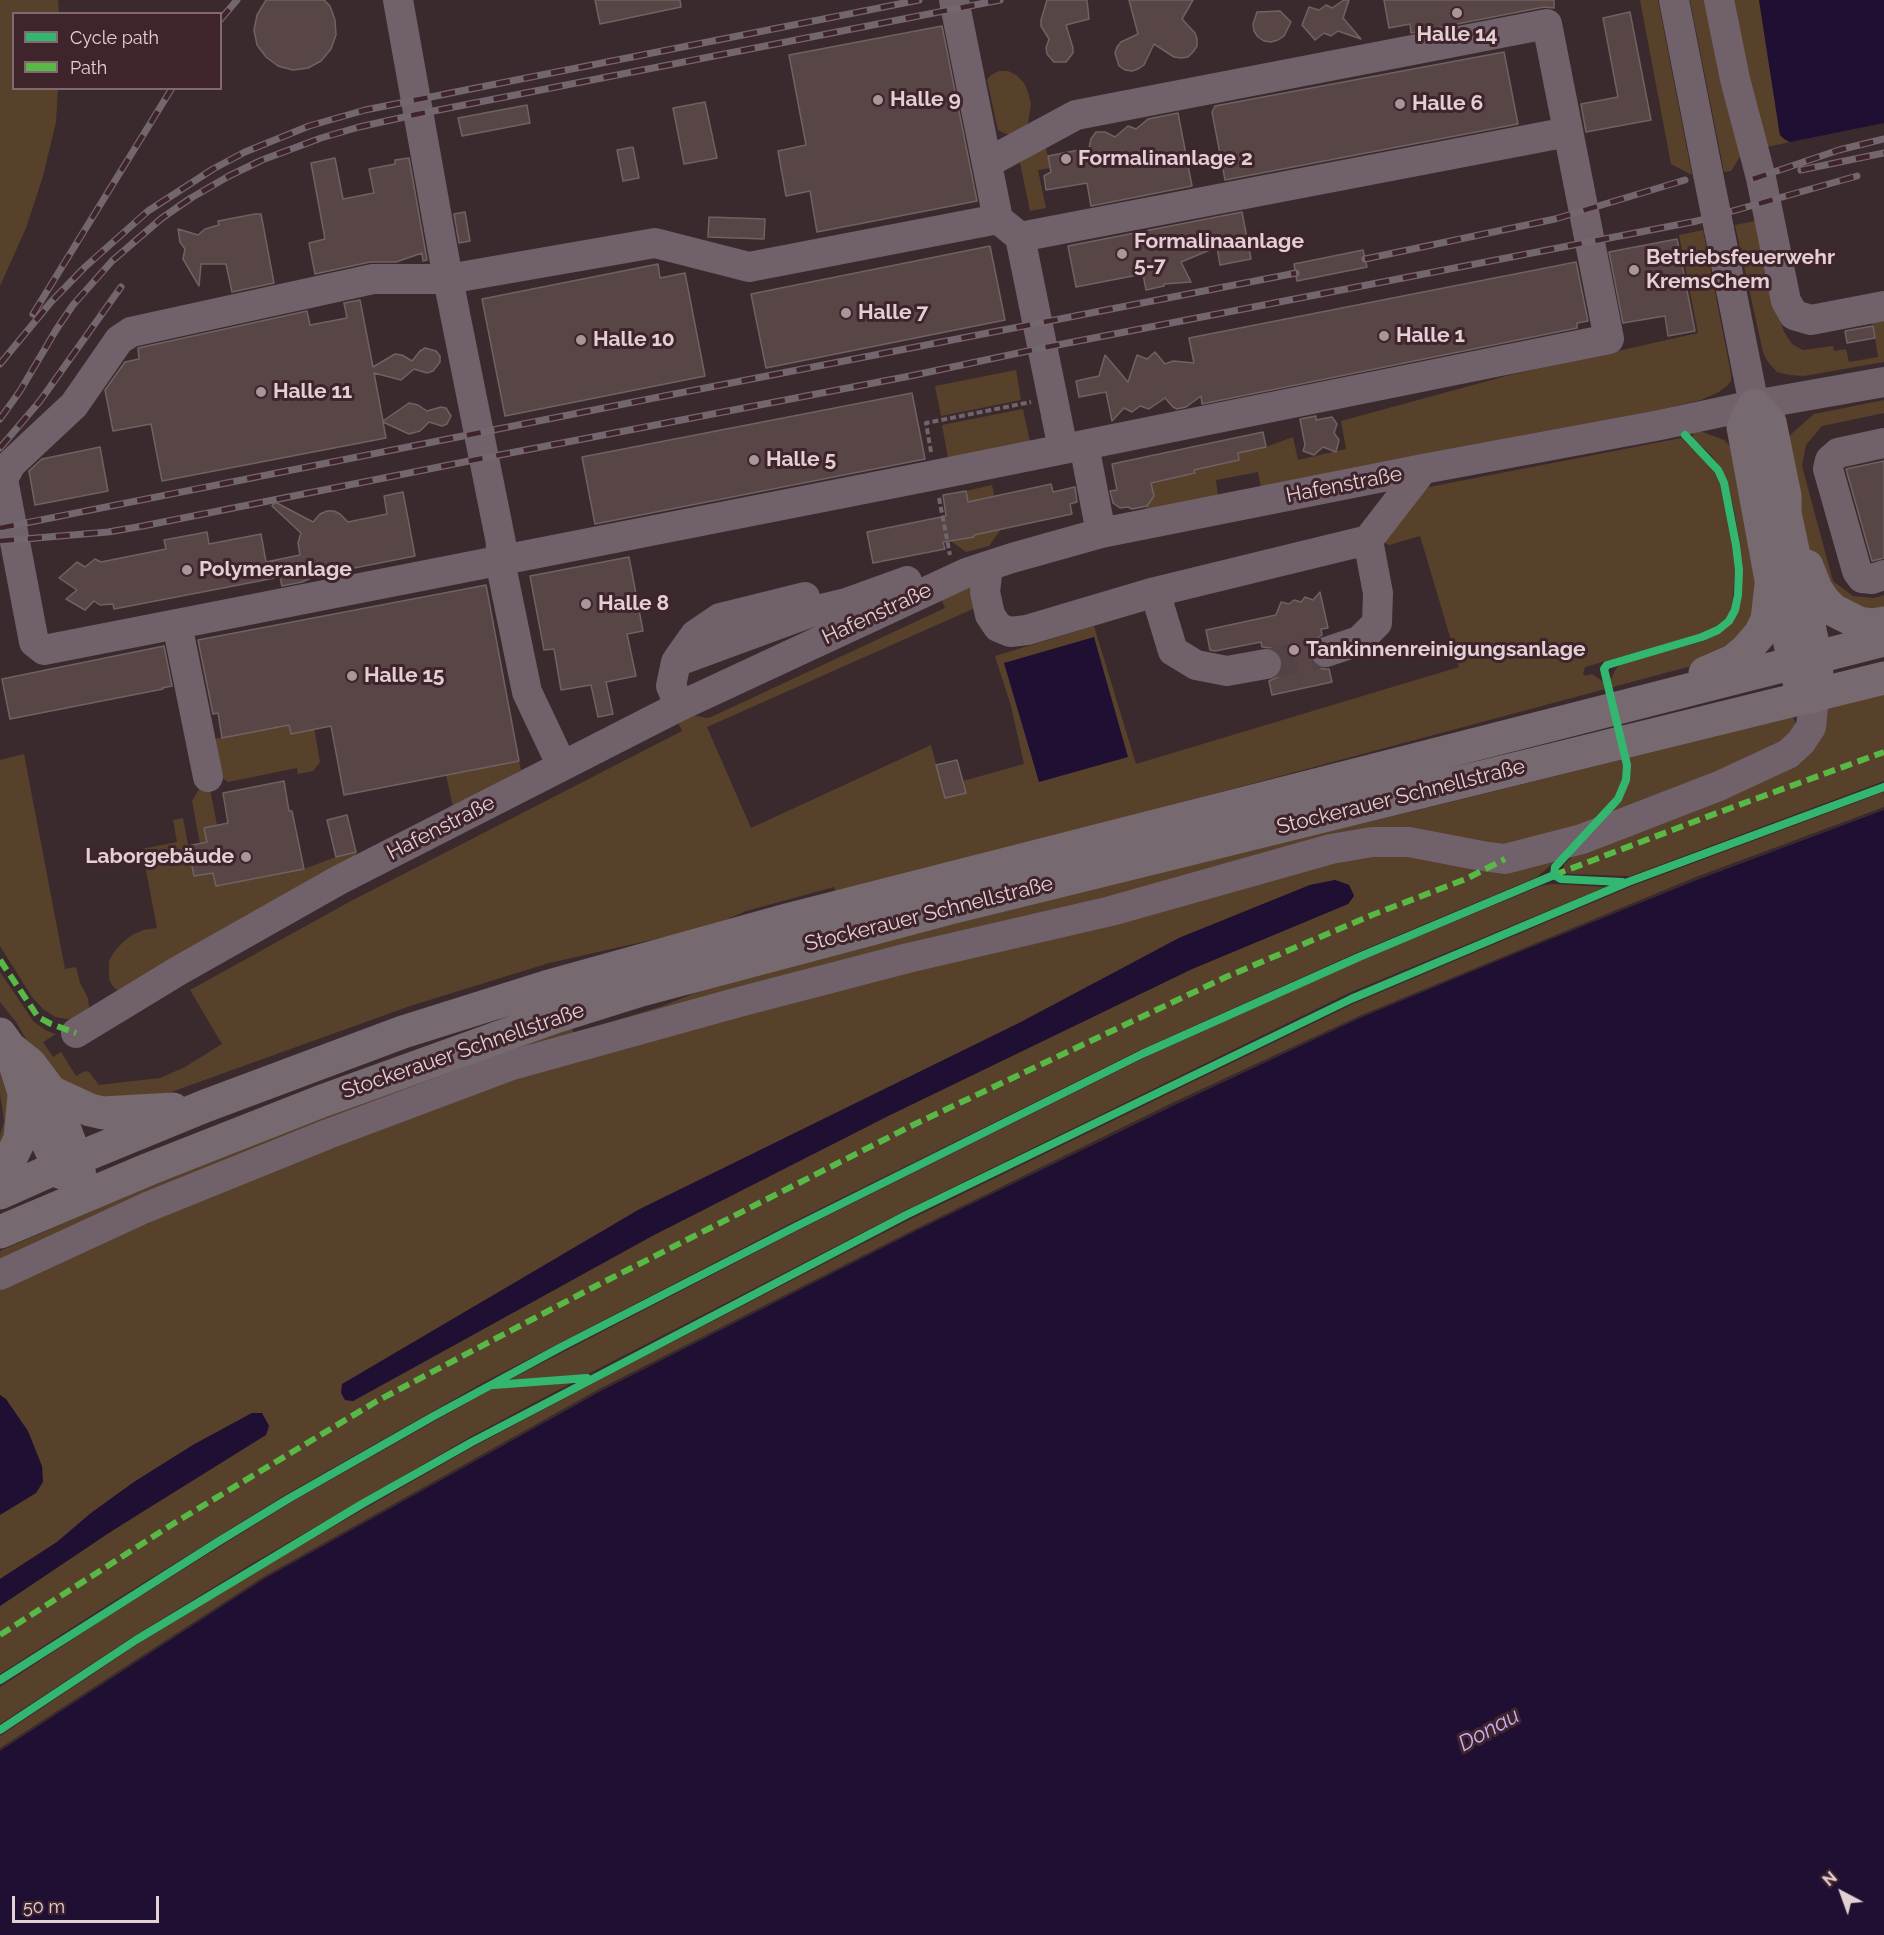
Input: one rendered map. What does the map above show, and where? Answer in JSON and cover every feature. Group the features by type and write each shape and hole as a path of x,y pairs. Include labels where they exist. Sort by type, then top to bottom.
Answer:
{"highway":[{"path":"1627,706 1733,661 1760,634 1767,620 1771,580 1743,427 1754,405 1770,422 1785,496 1785,513 1805,661"},
{"path":"1785,496 1793,510 1806,563 1816,589 1824,601 1833,610 1858,623 1872,625 1884,623"},
{"path":"1771,580 1780,593 1805,661 1817,677 1812,697"},
{"name":"Stockerauer Schnellstraße","path":"0,1193 204,1106 404,1032 546,987 680,949 1050,852 1884,640"},
{"name":"Stockerauer Schnellstraße","path":"0,1232 332,1097 555,1017 641,990 961,905 1884,678"},
{"path":"5,1041 38,1093 67,1163 81,1177 82,1197"},
{"path":"38,1093 103,1113 204,1106"},
{"path":"0,1174 20,1139 38,1093"}],"street":[{"path":"398,0 448,279 501,543 500,561 527,692 562,766"},
{"path":"954,0 987,164 1009,228 1101,534"},
{"path":"1674,0 1754,405"},
{"path":"1719,0 1735,79 1761,178 1786,301 1794,315 1811,320 1884,306"},
{"path":"987,164 1076,115 1547,24 1609,339 44,650 33,642 3,479 11,465 74,405 119,340 131,332 373,279 448,279 655,243 749,267 1009,228 1568,132"},
{"name":"Hafenstraße","path":"76,1033 178,971 329,886 562,766 680,706 949,581 988,566 1101,534 1423,469 1884,382"},
{"path":"1884,443 1838,453 1830,460 1828,469 1857,571 1862,578 1872,579 1884,575"},
{"path":"988,566 982,622 1010,632 1027,630 1155,592 1368,540 1423,469"},
{"path":"1326,652 1359,641 1377,623 1378,593 1368,540"},
{"path":"680,706 671,686 676,662 817,610 846,603 915,579 949,581"},
{"path":"1155,592 1173,651 1196,665 1227,671 1266,664"},
{"path":"177,624 208,777"},
{"path":"0,1275 145,1208 328,1134 502,1068 739,1002 908,958 1111,911 1331,849 1372,842 1408,842 1505,859 1581,839 1719,786 1788,754 1801,742 1811,726 1812,697"}],"shaded area":[{"path":"0,0 58,0 59,12 12,12 12,90 58,90 56,122 43,176 26,228 0,286"},
{"path":"1640,0 1658,0 1692,175 1671,164"},
{"path":"1690,0 1714,0 1746,147 1731,171 1724,172"},
{"path":"1725,0 1759,0 1780,135 1790,142 1758,149"},
{"path":"999,71 1008,71 1016,75 1024,83 1028,92 1031,104 1028,123 1016,135 998,130 987,80"},
{"path":"1045,143 1050,168 1038,170 1046,208 1030,211 1020,163 1029,146"},
{"path":"1755,221 1770,287 1784,332 1792,344 1803,350 1833,346 1834,351 1846,349 1849,362 1878,357 1872,320 1884,319 1884,362 1804,376 1777,372 1763,352 1735,225"},
{"path":"1703,230 1731,374 1731,381 1719,392 1701,400 1651,412 1261,487 1258,472 1216,480 1218,495 1144,510 1154,496 1151,483 1194,474 1194,470 1239,460 1238,453 1266,447 1293,437 1298,460 1346,449 1341,421 1506,376 1698,333 1679,235"},
{"path":"1016,370 1021,400 941,416 935,386"},
{"path":"1884,400 1884,413 1822,426 1806,445 1802,466 1833,581 1853,596 1874,598 1884,595 1884,616 1849,611 1812,561 1798,509 1789,436 1814,414"},
{"path":"1023,409 1030,442 948,458 942,425"},
{"path":"1700,431 1724,440 1732,448 1762,581 1757,618 1710,661 836,895 834,887 746,911 709,927 549,963 410,1006 149,1100 76,1095 33,1051 16,1022 0,1002 0,972 34,1022 56,1034 43,1042 53,1057 61,1052 76,1076 85,1071 89,1072 99,1085 160,1078 185,1067 222,1044 190,990 351,901 682,731 677,720 687,714 711,717 945,608 939,594 965,584 971,588 975,608 707,727 751,828 931,745 945,798 966,793 963,781 1024,764 1011,706 995,656 1094,626 1136,764 1459,667 1420,536 1389,545 1383,540 1424,488 1681,438 1707,462 1720,484 1733,546 1735,570 1732,609 1715,628 1585,667 1583,674 1586,676 1592,674 1602,681 1612,678 1615,670 1621,664 1704,641 1731,623 1738,612 1742,570 1734,510 1721,468 1693,438 1693,433"},
{"path":"992,485 1001,529 989,546 966,552 951,541 974,536 966,491"},
{"path":"1884,694 1884,781 1630,876 1568,874 1564,871 1564,865 1582,847 1721,791 1824,709"},
{"path":"1793,717 1797,727 1798,735 1579,833 1552,864 1537,877 1358,952 1140,1050 793,1222 486,1381 285,1495 0,1674 0,1606 269,1426 262,1414 252,1413 193,1445 134,1482 91,1513 57,1542 0,1579 0,1251 156,1183 328,1115 571,1027 574,1033 663,1006 707,988 811,960","holes":["1335,880 1349,885 1354,895 1348,904 1192,969 890,1115 652,1236 353,1401 345,1400 638,1210 1021,1022 1179,938 1310,885"]},
{"path":"313,722 320,762 313,771 298,774 297,768 228,782 215,773 209,740 289,725 291,734"},
{"path":"24,754 65,969 76,967 80,983 88,998 89,1008 73,1020 55,1017 43,1009 32,997 0,946 0,760"},
{"path":"519,761 521,770 453,807 446,775"},
{"path":"209,784 217,825 204,828 207,842 200,844 192,801 201,786"},
{"path":"1884,792 1884,807 1696,877 1359,1016 1176,1101 915,1229 599,1389 263,1577 0,1748 0,1736 138,1644 257,1571 475,1446 909,1220 1353,1004 1630,887"},
{"path":"183,818 194,876 213,873 216,886 304,869 356,852 357,859 123,991 117,990 109,979 109,961 114,952 132,935 143,930 157,928 142,849 177,842 173,820"},
{"path":"1552,884 1605,887 1349,993 904,1211 592,1372 470,1437 253,1563 134,1636 0,1724 0,1687 290,1503 490,1390 797,1231 1144,1058 1361,960 1541,886"},
{"path":"0,1072 12,1110 0,1156 0,1136 4,1121"}],"water":[{"path":"1759,0 1884,0 1884,123 1790,142 1784,139 1780,135"},
{"path":"1094,637 1128,757 1039,782 1004,663"},
{"name":"Donau","path":"1884,810 1884,1935 0,1935 0,1751 264,1579 601,1391 916,1231 1177,1104 1360,1018 1697,880"},
{"path":"1335,880 1349,885 1354,896 1348,904 1192,969 890,1115 652,1236 353,1401 345,1400 341,1393 342,1384 638,1210 1021,1022 1179,938 1310,885"},
{"path":"0,1395 6,1399 28,1431 42,1466 43,1482 36,1493 0,1515"},
{"path":"252,1413 262,1413 269,1426 266,1435 107,1534 0,1606 0,1579 57,1542 91,1513 134,1482 193,1445"}],"building":[{"path":"266,0 324,0 330,6 335,20 336,35 331,49 321,61 308,68 293,70 278,66 266,57 257,45 254,30 257,15"},
{"path":"595,0 680,0 681,7 600,24"},
{"path":"1047,0 1087,0 1089,19 1066,25 1073,53 1066,62 1054,62 1047,54 1049,39 1041,26 1041,20"},
{"path":"1129,0 1193,0 1182,19 1195,33 1197,39 1197,46 1193,52 1188,57 1174,57 1154,44 1144,65 1138,69 1125,70 1119,66 1115,53 1117,47 1121,42 1138,34"},
{"path":"1344,0 1349,0 1343,18 1361,39 1338,31 1331,36 1324,33 1315,40 1302,25 1309,7 1319,10 1326,5 1332,8"},
{"name":"Halle 14","path":"1384,0 1554,0 1554,8 1544,7 1411,33 1410,24 1389,28"},
{"path":"1280,11 1291,22 1284,36 1271,42 1258,37 1253,24 1257,12"},
{"path":"1630,12 1651,120 1586,132 1581,104 1618,97 1603,18"},
{"name":"Halle 9","path":"942,26 977,201 817,232 810,191 786,196 778,151 806,145 789,55"},
{"name":"Halle 6","path":"1504,52 1518,124 1225,180 1212,112 1215,106"},
{"path":"705,102 717,158 684,164 673,108"},
{"path":"527,105 530,123 462,136 458,118"},
{"name":"Formalinanlage 2","path":"1178,113 1192,186 1091,206 1087,183 1046,190 1044,176 1051,172 1048,156 1089,148 1096,132 1105,132 1115,137 1128,126 1136,129 1148,119"},
{"path":"633,147 639,178 623,181 617,150"},
{"path":"335,158 343,199 374,193 369,169 395,164 395,160 409,158 427,260 423,261 422,253 396,262 370,262 315,274 309,243 325,239 311,163"},
{"path":"465,212 470,241 459,243 454,214"},
{"name":"Formalinaanlage 5-7","path":"1242,212 1251,259 1220,265 1217,247 1181,262 1191,282 1164,284 1164,286 1146,290 1143,274 1076,287 1068,246"},
{"path":"261,214 274,283 232,292 226,264 201,264 199,286 183,259 185,249 180,242 178,229 198,235 205,229 219,225 218,221"},
{"path":"709,217 765,219 764,239 708,237"},
{"path":"1677,239 1695,331 1668,336 1665,316 1623,323 1609,252"},
{"name":"Halle 7","path":"990,246 1005,320 766,368 751,294"},
{"path":"1363,250 1367,267 1297,281 1294,264"},
{"name":"Halle 1","path":"1576,262 1588,321 1577,323 1577,328 1202,404 1201,396 1186,407 1177,409 1165,398 1149,409 1140,406 1132,412 1124,408 1112,421 1106,392 1079,397 1076,381 1099,376 1105,355 1128,382 1137,355 1147,359 1155,352 1165,364 1173,361 1194,363 1189,338"},
{"name":"Halle 10","path":"658,264 660,278 685,273 705,376 505,416 482,299"},
{"name":"Halle 11","path":"360,300 373,367 395,354 412,361 425,348 436,351 440,356 440,362 433,371 427,373 414,369 401,380 374,373 383,421 409,403 418,405 427,411 446,408 451,416 447,424 442,426 429,422 420,431 409,434 383,422 386,438 162,481 151,424 113,431 105,390 125,362 139,359 138,348 307,311 310,325 347,318 344,303"},
{"path":"1873,326 1875,338 1847,343 1845,331"},
{"name":"Halle 5","path":"912,393 925,459 595,524 582,457"},
{"path":"1316,416 1316,420 1332,417 1337,424 1334,433 1339,440 1336,452 1323,447 1314,455 1303,451 1305,445 1300,419"},
{"path":"1263,432 1266,447 1238,453 1239,460 1151,483 1154,496 1147,506 1132,509 1120,508 1113,503 1110,491 1117,490 1112,464"},
{"path":"100,447 108,491 35,505 29,471 42,459"},
{"path":"1884,461 1884,558 1872,561 1846,469"},
{"path":"1051,484 1053,492 1075,487 1077,502 1070,504 1072,514 943,542 945,549 873,563 867,532 946,516 943,495 966,491 968,502"},
{"path":"403,492 415,556 349,569 347,573 339,572 331,576 326,574 282,586 280,577 114,609 113,604 100,605 94,601 85,610 66,599 77,590 59,578 77,562 85,567 95,559 101,562 166,549 164,540 207,532 209,544 261,534 266,562 300,555 298,543 301,533 272,506 275,502 313,522 320,514 334,511 348,522 387,514 384,496"},
{"name":"Halle 8","path":"629,557 643,631 627,634 636,676 606,682 613,714 598,717 591,685 561,690 554,649 544,650 530,576"},
{"name":"Halle 15","path":"486,585 519,761 344,795 331,726 291,734 289,725 222,738 218,713 213,714 198,640"},
{"name":"Tankinnenreinigungsanlage","path":"1320,592 1328,628 1321,629 1322,635 1313,641 1309,648 1310,657 1315,665 1322,669 1329,669 1332,682 1272,695 1269,681 1278,677 1282,669 1283,660 1279,652 1262,647 1261,642 1210,650 1206,630 1276,615 1281,602 1289,604 1294,600 1301,602 1305,597 1313,600"},
{"path":"164,646 172,686 10,719 2,679"},
{"path":"957,760 966,793 945,798 936,765"},
{"name":"Laborgebäude","path":"284,781 304,869 216,886 213,873 194,876 188,846 207,842 204,828 228,823 223,793"},
{"path":"347,815 356,852 336,857 327,820"}],"tunnel":[{"path":"1266,664 1326,652"}],"railway":[{"path":"222,18 237,0"},
{"path":"0,364 51,302 85,267 148,211 213,169 245,152 309,126 365,110 919,0"},
{"path":"0,419 73,305 112,261 162,218 191,198 262,160 321,138 418,114 1000,0"},
{"path":"33,314 171,90"},
{"path":"1753,179 1839,150 1884,139"},
{"path":"1801,170 1884,153"},
{"path":"0,541 108,532 143,526 910,376 1042,348 1697,221 1857,176"},
{"path":"1365,259 1555,219 1685,180"},
{"path":"0,528 1296,273"},
{"path":"0,448 40,401 121,287"}],"marked path":[{"path":"1554,875 1884,752"},
{"path":"0,1635 176,1522 377,1401 590,1289 913,1125 1226,977 1372,915 1466,879 1505,859"},
{"path":"0,960 38,1017 76,1033"}],"cycle path":[{"path":"1622,882 1561,879 1554,875 1555,867 1618,799 1626,780 1627,765 1604,669 1607,665 1702,637 1718,630 1729,621 1735,610 1738,595 1739,570 1736,545 1724,483 1718,470 1685,435"},
{"path":"0,1730 136,1640 362,1504 472,1442 906,1215 1351,999 1628,882 1884,787"},
{"path":"0,1680 288,1499 561,1347 1142,1054 1359,957 1554,875"},
{"path":"494,1385 587,1378"}],"place":[{"name":"Halle 14","path":"1457,13"},
{"name":"Halle 9","path":"878,100"},
{"name":"Halle 6","path":"1400,104"},
{"name":"Formalinanlage 2","path":"1066,159"},
{"name":"Formalinaanlage 5-7","path":"1122,254"},
{"name":"Betriebsfeuerwehr KremsChem","path":"1634,270"},
{"name":"Halle 7","path":"846,313"},
{"name":"Halle 1","path":"1384,336"},
{"name":"Halle 10","path":"581,340"},
{"name":"Halle 11","path":"261,392"},
{"name":"Halle 5","path":"754,460"},
{"name":"Polymeranlage","path":"187,570"},
{"name":"Halle 8","path":"586,604"},
{"name":"Tankinnenreinigungsanlage","path":"1294,650"},
{"name":"Halle 15","path":"352,676"},
{"name":"Laborgebäude","path":"246,857"}]}
